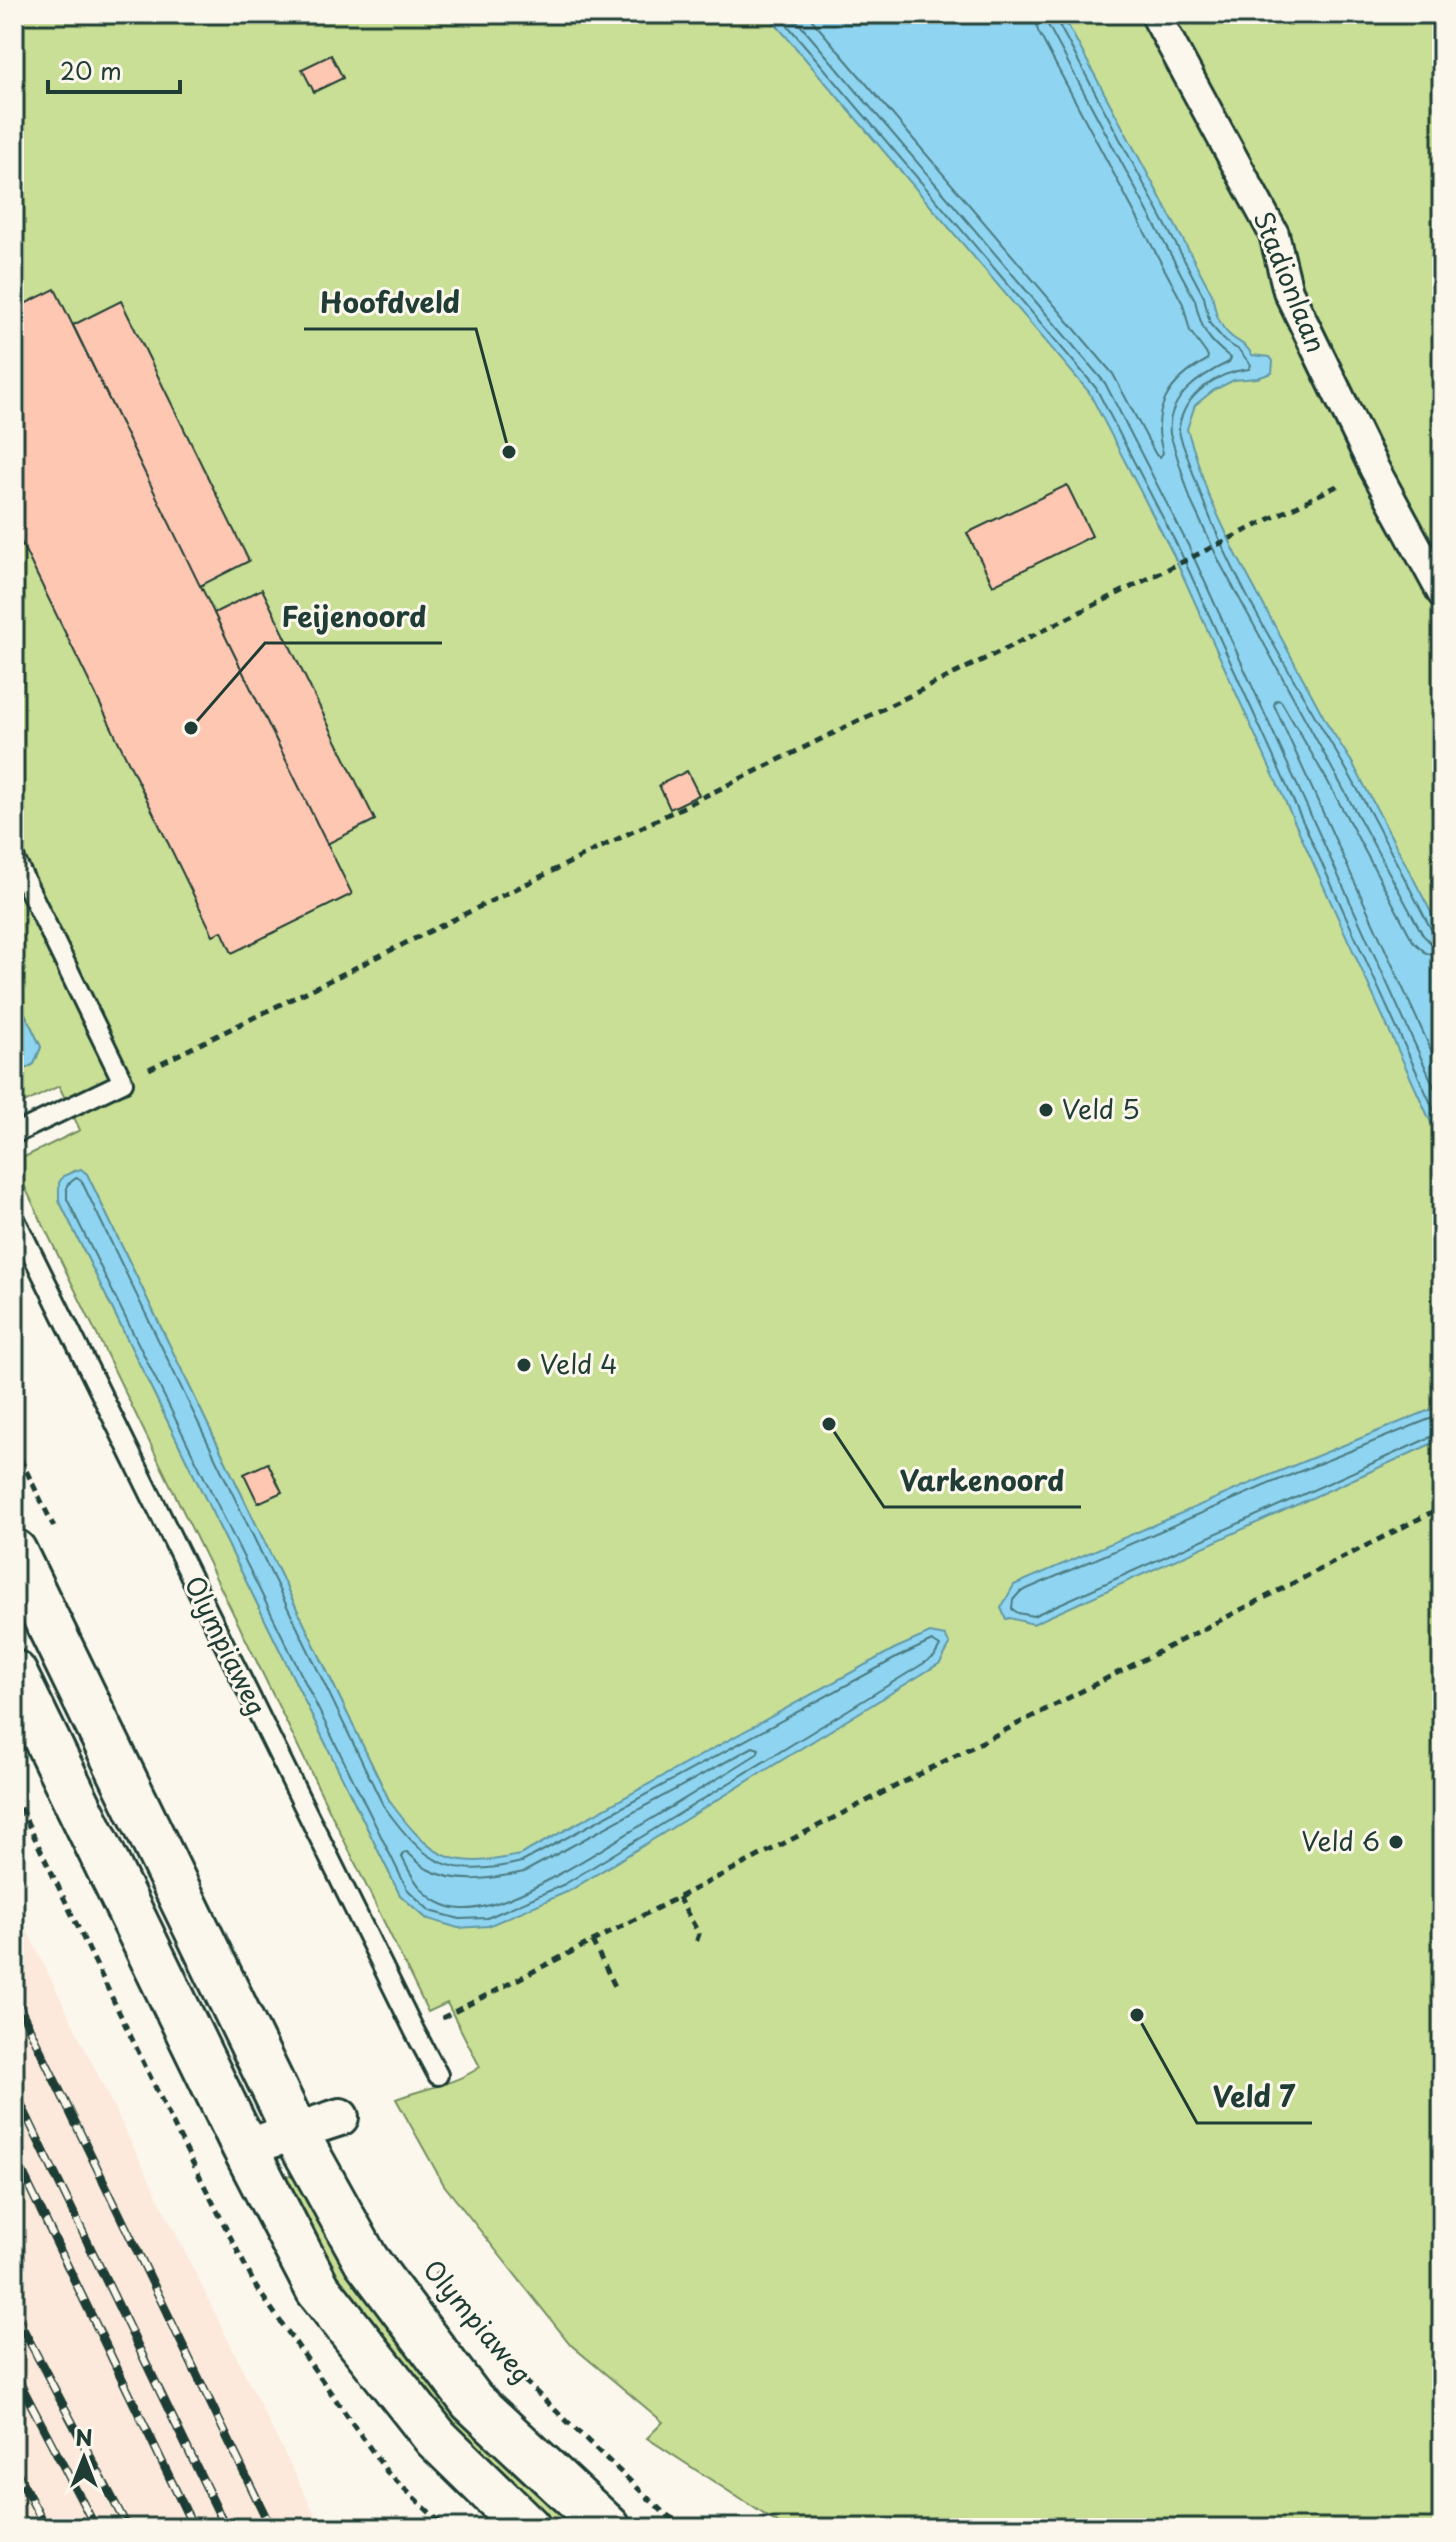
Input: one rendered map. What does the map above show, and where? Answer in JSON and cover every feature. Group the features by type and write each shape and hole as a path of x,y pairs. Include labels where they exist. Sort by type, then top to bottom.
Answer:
{"main road":[{"name":"Olympiaweg","path":"14,1552 294,2130 366,2260 472,2401 608,2528"},
{"path":"14,1673 245,2148 318,2289 436,2438 528,2528"}],"street":[{"name":"Stadionlaan","path":"1155,14 1274,234 1288,291 1374,468 1442,593"},
{"path":"245,2148 340,2117"}],"lane":[{"path":"14,858 123,1082 14,1134"},
{"name":"Olympiaweg","path":"14,1217 438,2075"}],"path":[{"path":"123,1082 1374,468"},
{"path":"415,2032 1442,1507"},
{"path":"678,1897 699,1934 695,1946"},
{"path":"592,1941 615,1986"},
{"name":"Olympiaweg","path":"430,2266 513,2370 664,2513 687,2528"}],"shaded area":[{"path":"14,1904 264,2413 322,2528 14,2528"}],"green space":[{"path":"14,14 1442,14 1442,2528 785,2528 647,2438 663,2422 571,2345 444,2185 396,2099 451,2082 480,2067 447,2003 428,2012 14,1165 14,1162 80,1130 59,1086 14,1108 14,1075 34,1064 41,1047 14,991","holes":["74,1171 87,1174 390,1802 426,1918 400,1895 59,1200 60,1186 65,1176"]},
{"path":"297,2174 589,2528 543,2528 483,2471 299,2228 281,2183 285,2176"}],"water":[{"path":"767,14 1062,14 1212,294 1220,323 1252,355 1270,357 1273,361 1272,373 1234,380 1195,405 1187,429 1208,494 1236,554 1328,725 1353,764 1442,933 1442,1147 1173,554 1089,392"},
{"path":"14,991 41,1047 34,1064 14,1075"},
{"path":"81,1169 87,1174 390,1802 418,1836 444,1855 476,1861 520,1855 894,1649 930,1633 945,1636 950,1645 940,1663 569,1891 488,1926 458,1928 426,1918 400,1895 59,1200 59,1183 63,1176"},
{"path":"1442,1405 1442,1439 1033,1624 1006,1619 1001,1608 1014,1585"}],"building":[{"path":"331,55 343,78 314,92 302,69"},
{"path":"55,289 352,894 232,953 222,931 213,935 14,528 14,309"},
{"path":"121,301 249,561 200,586 73,325"},
{"path":"1067,485 1092,536 993,585 967,533"},
{"path":"262,589 375,820 327,844 214,613"},
{"path":"687,771 699,795 670,809 659,785"},
{"path":"268,1463 282,1492 258,1503 244,1474"}],"railway":[{"path":"14,1996 271,2528"},
{"path":"14,2090 226,2528"},
{"path":"14,2155 194,2528"},
{"path":"14,2312 128,2528"},
{"path":"14,2372 96,2528"},
{"path":"14,2467 46,2528"}],"place":[{"name":"Hoofdveld","path":"509,452"},
{"name":"Feijenoord","path":"191,728"},
{"name":"Veld 5","path":"1046,1110"},
{"name":"Veld 4","path":"524,1365"},
{"name":"Varkenoord","path":"829,1424"},
{"name":"Veld 6","path":"1396,1842"},
{"name":"Veld 7","path":"1137,2015"}]}
